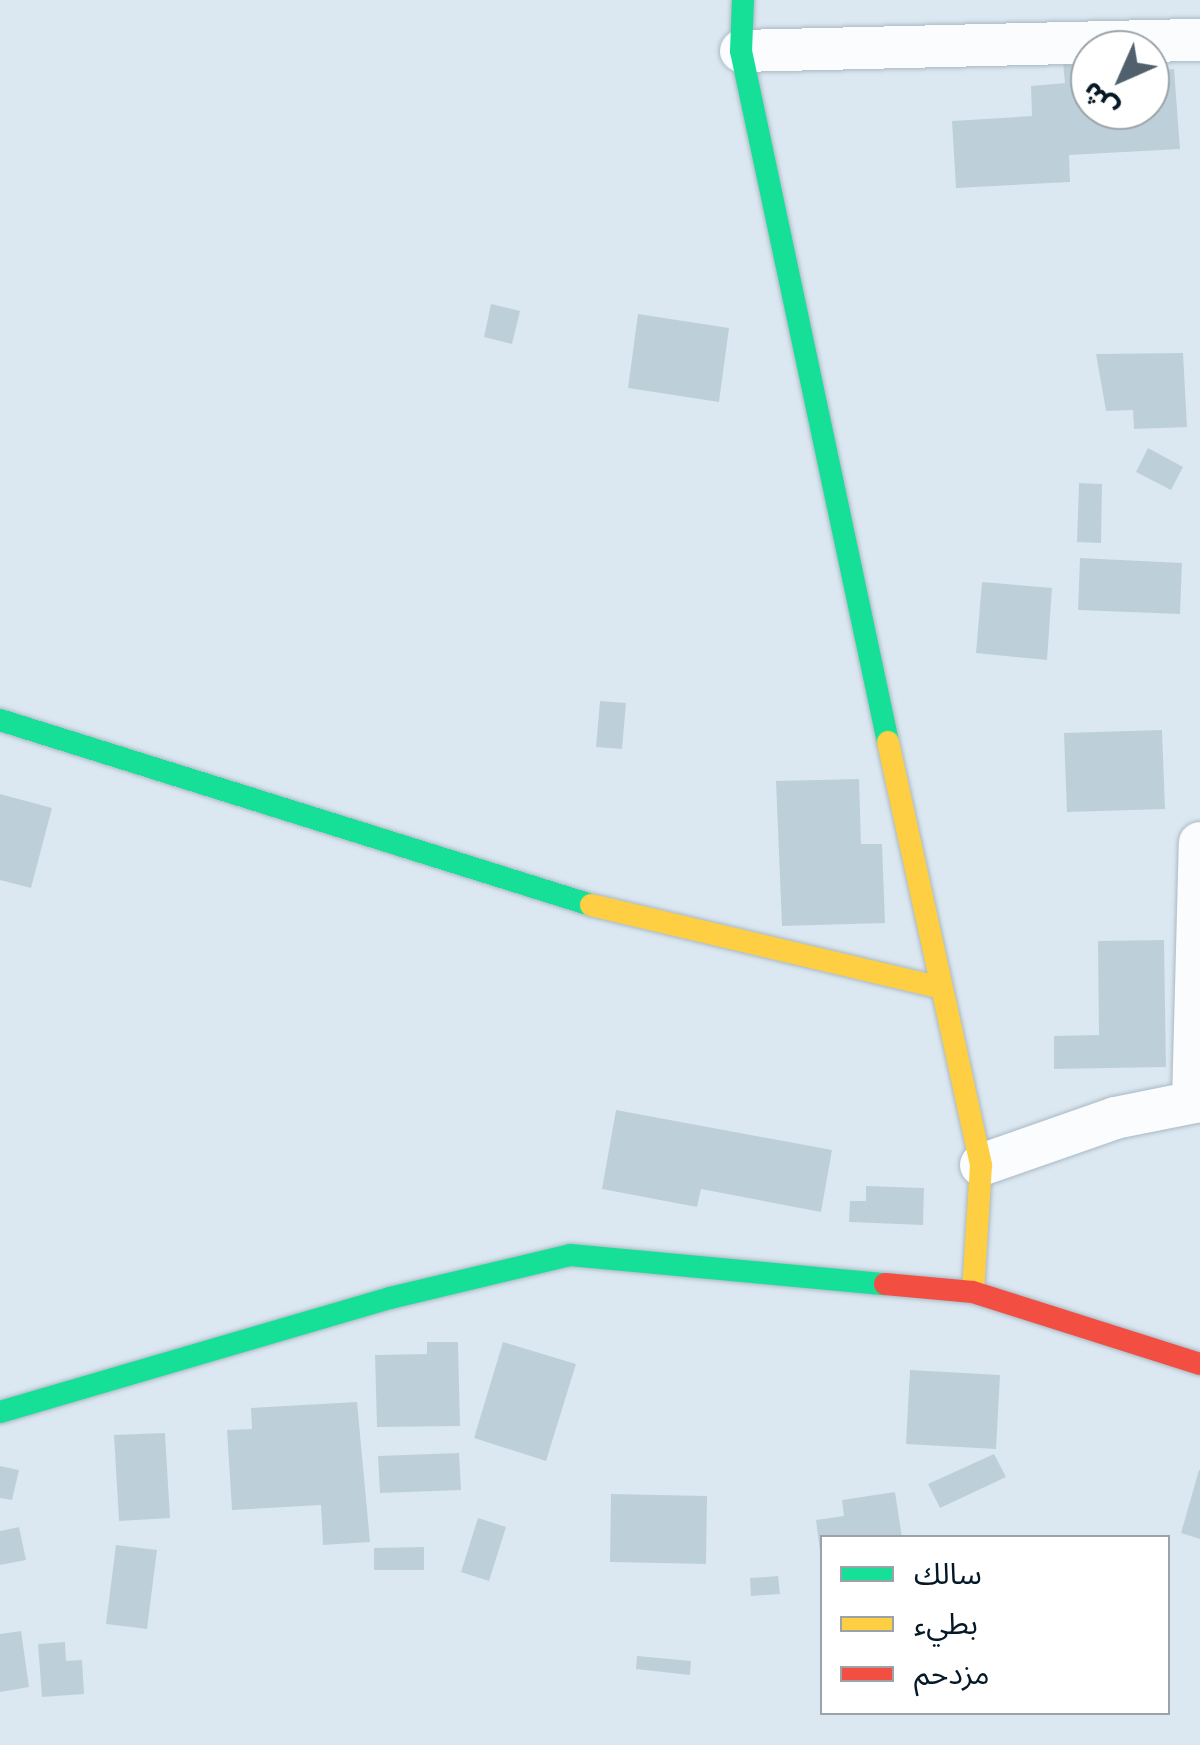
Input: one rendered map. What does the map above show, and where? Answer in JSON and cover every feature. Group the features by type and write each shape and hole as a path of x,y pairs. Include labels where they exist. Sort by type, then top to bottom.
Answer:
{"street":[{"path":"743,0 742,52 981,1166 972,1292"},
{"path":"742,52 1200,40"},
{"path":"0,720 554,896 941,988"},
{"path":"981,1166 1115,1118 1197,1102 1200,843"},
{"path":"0,1412 390,1298 570,1255 972,1292 1200,1364"}],"building":[{"path":"1063,62 1070,62 1070,130 1170,130 1170,69 1174,69 1180,149 1069,155 1070,182 956,188 952,121 1032,116 1031,86 1065,83"},
{"path":"491,304 520,311 512,344 484,337"},
{"path":"638,314 729,328 719,402 628,388"},
{"path":"1183,353 1187,427 1134,429 1133,410 1106,411 1096,354"},
{"path":"1148,448 1183,467 1171,490 1136,472"},
{"path":"1079,483 1102,484 1101,543 1077,542"},
{"path":"1080,558 1182,563 1180,614 1078,610"},
{"path":"982,582 1052,588 1047,660 976,653"},
{"path":"600,701 626,703 622,749 596,747"},
{"path":"1162,730 1165,809 1067,812 1064,733"},
{"path":"859,779 861,844 882,844 885,923 782,926 776,781"},
{"path":"0,794 52,808 31,888 0,880"},
{"path":"1164,940 1166,1067 1054,1069 1054,1036 1099,1035 1098,941"},
{"path":"616,1110 832,1150 821,1212 701,1189 697,1207 602,1189"},
{"path":"866,1186 924,1188 923,1225 849,1222 850,1201 866,1201"},
{"path":"427,1342 458,1342 460,1426 377,1427 375,1355 427,1354"},
{"path":"503,1342 576,1364 546,1461 474,1438"},
{"path":"910,1370 1000,1375 996,1449 906,1444"},
{"path":"357,1402 370,1542 323,1545 321,1505 232,1510 227,1430 252,1429 251,1408"},
{"path":"165,1433 170,1518 119,1521 114,1435"},
{"path":"459,1453 461,1490 380,1493 378,1456"},
{"path":"994,1454 1006,1477 940,1508 928,1484"},
{"path":"0,1466 19,1470 12,1500 0,1498"},
{"path":"1200,1470 1200,1539 1181,1533"},
{"path":"895,1492 902,1535 820,1535 820,1552 816,1520 844,1516 842,1500"},
{"path":"611,1494 707,1496 706,1564 610,1562"},
{"path":"478,1518 506,1527 489,1581 461,1572"},
{"path":"19,1527 26,1560 0,1565 0,1531"},
{"path":"116,1545 157,1550 147,1629 106,1624"},
{"path":"424,1547 424,1570 374,1570 374,1548"},
{"path":"778,1576 780,1594 751,1596 750,1578"},
{"path":"21,1631 29,1687 0,1692 0,1634"},
{"path":"65,1642 66,1661 82,1660 84,1694 42,1697 38,1644"},
{"path":"637,1656 691,1661 690,1675 636,1669"}],"traffic: fast":[{"path":"743,0 741,51 888,742"},
{"path":"0,720 591,905"},
{"path":"0,1412 390,1298 570,1255 885,1284"}],"traffic: slow":[{"path":"888,742 981,1165 973,1292"},
{"path":"591,905 941,988"}],"traffic: jam":[{"path":"885,1284 973,1292 1200,1364"}]}
